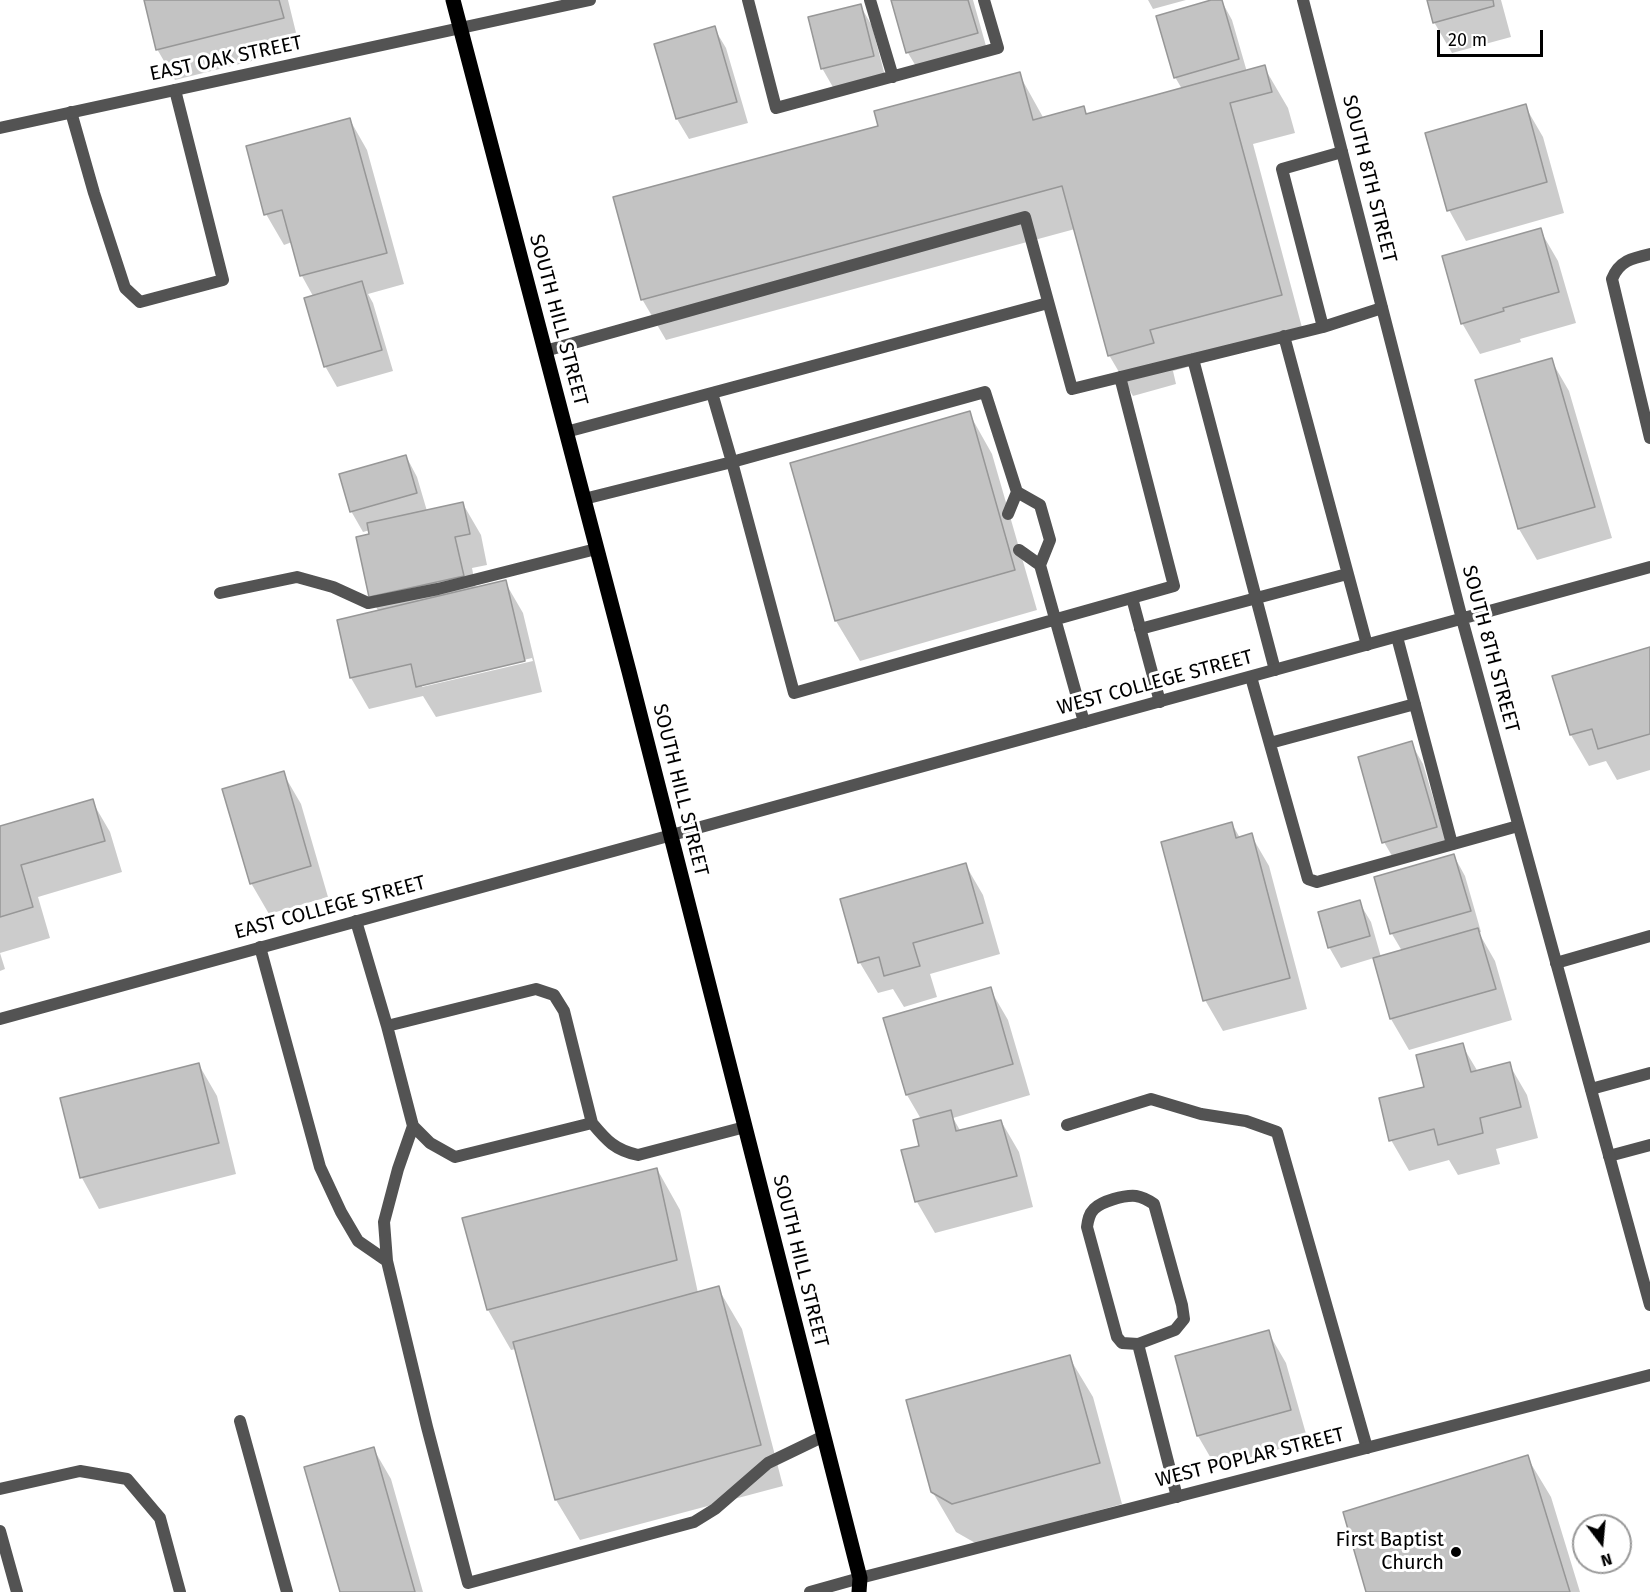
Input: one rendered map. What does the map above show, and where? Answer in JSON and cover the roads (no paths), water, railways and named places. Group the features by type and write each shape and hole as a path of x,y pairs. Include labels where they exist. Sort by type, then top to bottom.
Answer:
{"main road":[{"name":"SOUTH HILL STREET","path":"453,0 745,1127 824,1436 859,1585"},
{"path":"859,1585 870,1592"}],"street":[{"name":"EAST OAK STREET","path":"0,128 590,0"},
{"path":"748,0 776,108 998,48 984,0"},
{"path":"870,0 893,76"},
{"name":"SOUTH 8TH STREET","path":"1303,0 1462,620 1650,1305"},
{"path":"71,112 125,288 140,302 223,280 175,90"},
{"path":"1323,327 1282,169 1342,152"},
{"path":"544,351 1025,217 1072,389 1323,327 1382,308"},
{"path":"1650,254 1635,257 1617,267 1612,279 1650,438"},
{"path":"566,432 1048,303"},
{"path":"1284,336 1367,645"},
{"path":"1194,359 1275,670"},
{"path":"712,393 794,693 1174,586 1120,377"},
{"path":"584,499 732,462 985,392 1017,492 1008,514"},
{"path":"1017,492 1040,506 1050,540 1040,565 1084,722"},
{"path":"220,593 297,577 333,587 368,603 438,589 596,549"},
{"path":"1019,550 1040,565"},
{"name":"WEST COLLEGE STREET","path":"670,835 1650,567"},
{"path":"1140,629 1347,574"},
{"path":"1131,598 1160,702"},
{"path":"1397,637 1452,844"},
{"path":"1251,677 1308,879 1317,882 1518,826"},
{"path":"1270,743 1415,704"},
{"name":"EAST COLLEGE STREET","path":"0,1019 670,835"},
{"path":"356,921 413,1126 430,1143 454,1157 592,1123"},
{"path":"1556,963 1650,936"},
{"path":"260,947 320,1167 341,1212 358,1241 387,1261"},
{"path":"387,1026 536,989 554,995 564,1011 592,1123 607,1141 623,1152 638,1155 745,1127"},
{"path":"1591,1089 1650,1073"},
{"path":"1067,1125 1151,1099 1201,1114 1246,1120 1277,1132 1367,1448"},
{"path":"413,1126 398,1169 384,1222 387,1261 469,1588 694,1522 715,1509 768,1463 824,1436"},
{"path":"1609,1156 1650,1144"},
{"path":"1135,1196 1145,1198 1154,1204 1184,1319 1175,1330 1138,1344 1122,1343 1117,1337 1087,1227 1088,1218 1095,1208 1113,1200 1135,1196"},
{"path":"1138,1344 1178,1497"},
{"name":"WEST POPLAR STREET","path":"810,1592 859,1585 1178,1497 1650,1376"},
{"path":"240,1421 287,1592"},
{"path":"0,1489 80,1471 127,1479 160,1518 180,1592"},
{"path":"0,1531 17,1592"}],"place":[{"name":"First Baptist Church","path":"1456,1552"}]}
